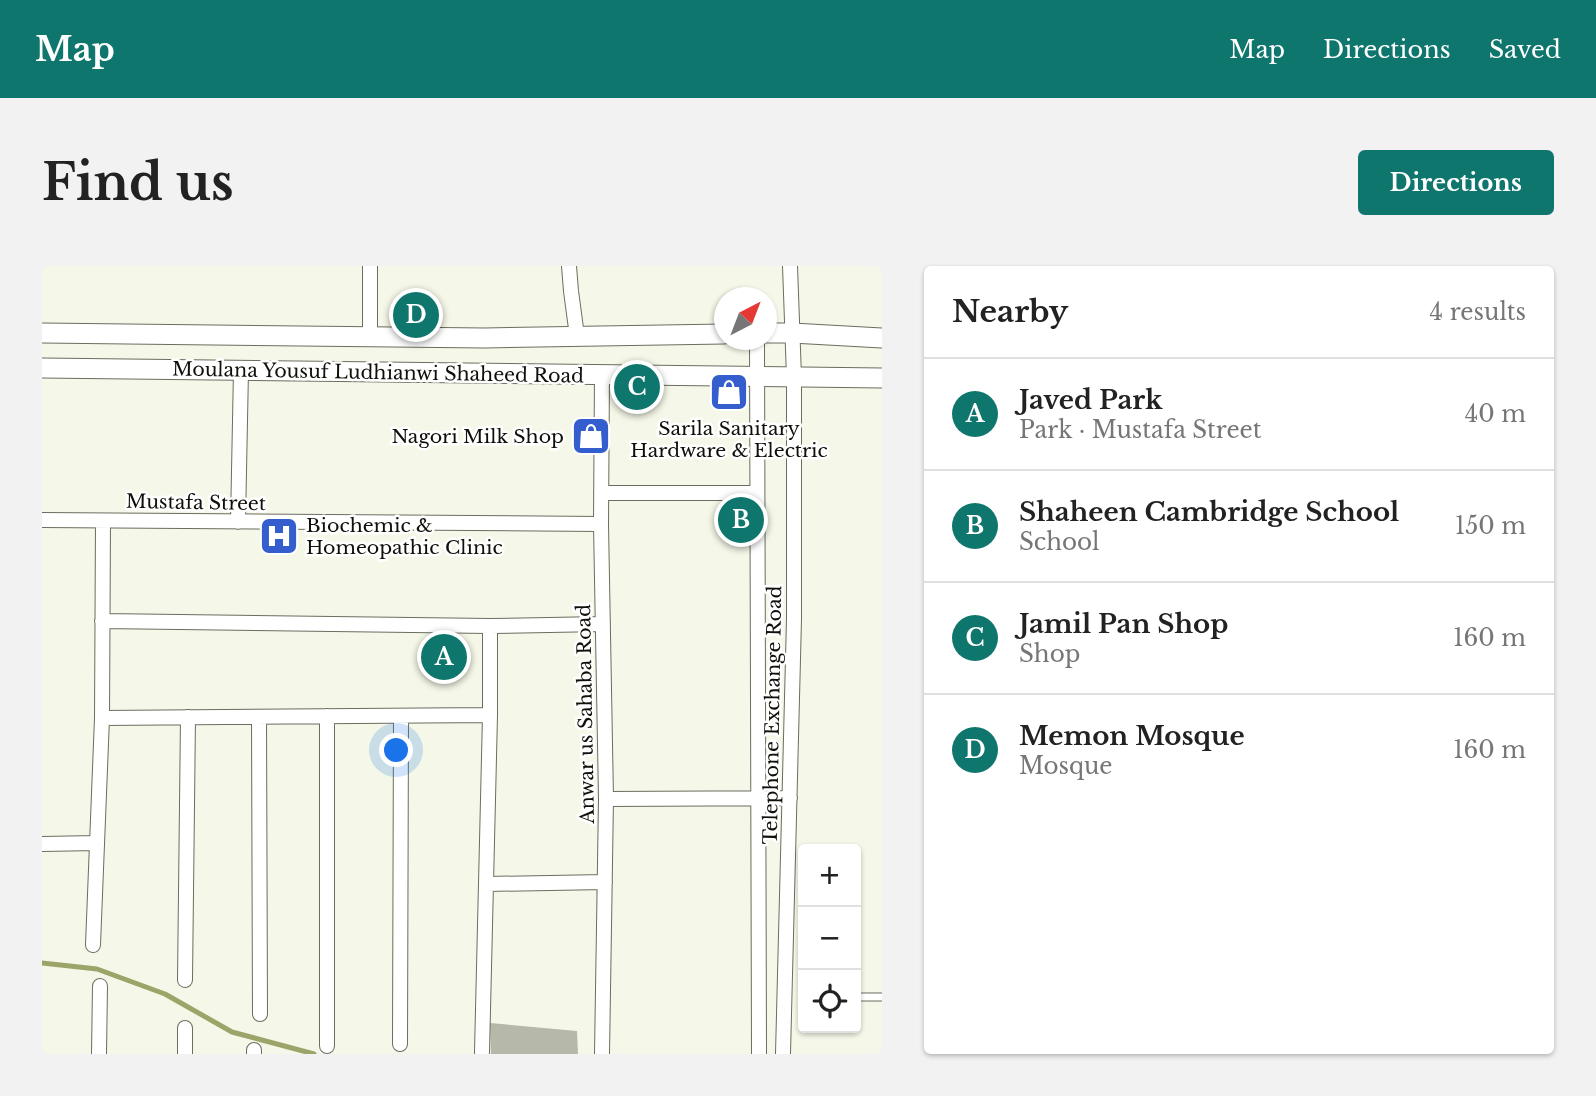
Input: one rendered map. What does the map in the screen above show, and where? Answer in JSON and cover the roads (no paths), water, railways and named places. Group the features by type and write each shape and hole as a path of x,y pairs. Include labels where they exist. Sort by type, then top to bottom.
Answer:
{"street":[{"path":"370,266 370,337"},
{"path":"569,266 577,336"},
{"name":"Telephone Exchange Road","path":"783,1054 794,619 794,377 790,266"},
{"name":"Moulana Yousuf Ludhianwi Shaheed Road","path":"42,333 485,338 714,334"},
{"path":"777,333 882,338"},
{"path":"757,350 759,1054"},
{"name":"Moulana Yousuf Ludhianwi Shaheed Road","path":"42,368 882,378"},
{"path":"238,522 241,370"},
{"name":"Anwar us Sahaba Road","path":"602,374 601,524 606,799 602,1054"},
{"path":"601,493 757,493"},
{"name":"Mustafa Street","path":"42,520 601,524"},
{"path":"93,945 102,718 103,521"},
{"path":"102,621 490,626 603,624"},
{"path":"482,1052 490,626"},
{"path":"102,718 490,715"},
{"path":"327,716 327,1046"},
{"path":"400,1044 401,716"},
{"path":"259,717 260,1014"},
{"path":"185,980 188,718"},
{"path":"606,799 790,797"},
{"path":"42,844 97,844"},
{"path":"486,884 605,882"},
{"path":"99,1054 100,986"},
{"path":"185,1028 185,1054"}],"lane":[{"path":"861,997 882,997"}],"waterway":[{"path":"42,963 97,969 165,994 232,1032 314,1054"}],"place":[{"name":"Memon Mosque","path":"416,315"},
{"name":"Jamil Pan Shop","path":"637,387"},
{"name":"Sarila Sanitary Hardware & Electric","path":"729,392"},
{"name":"Nagori Milk Shop","path":"591,436"},
{"name":"Shaheen Cambridge School","path":"741,520"},
{"name":"Biochemic & Homeopathic Clinic","path":"279,536"},
{"name":"Javed Park","path":"444,657"}]}
